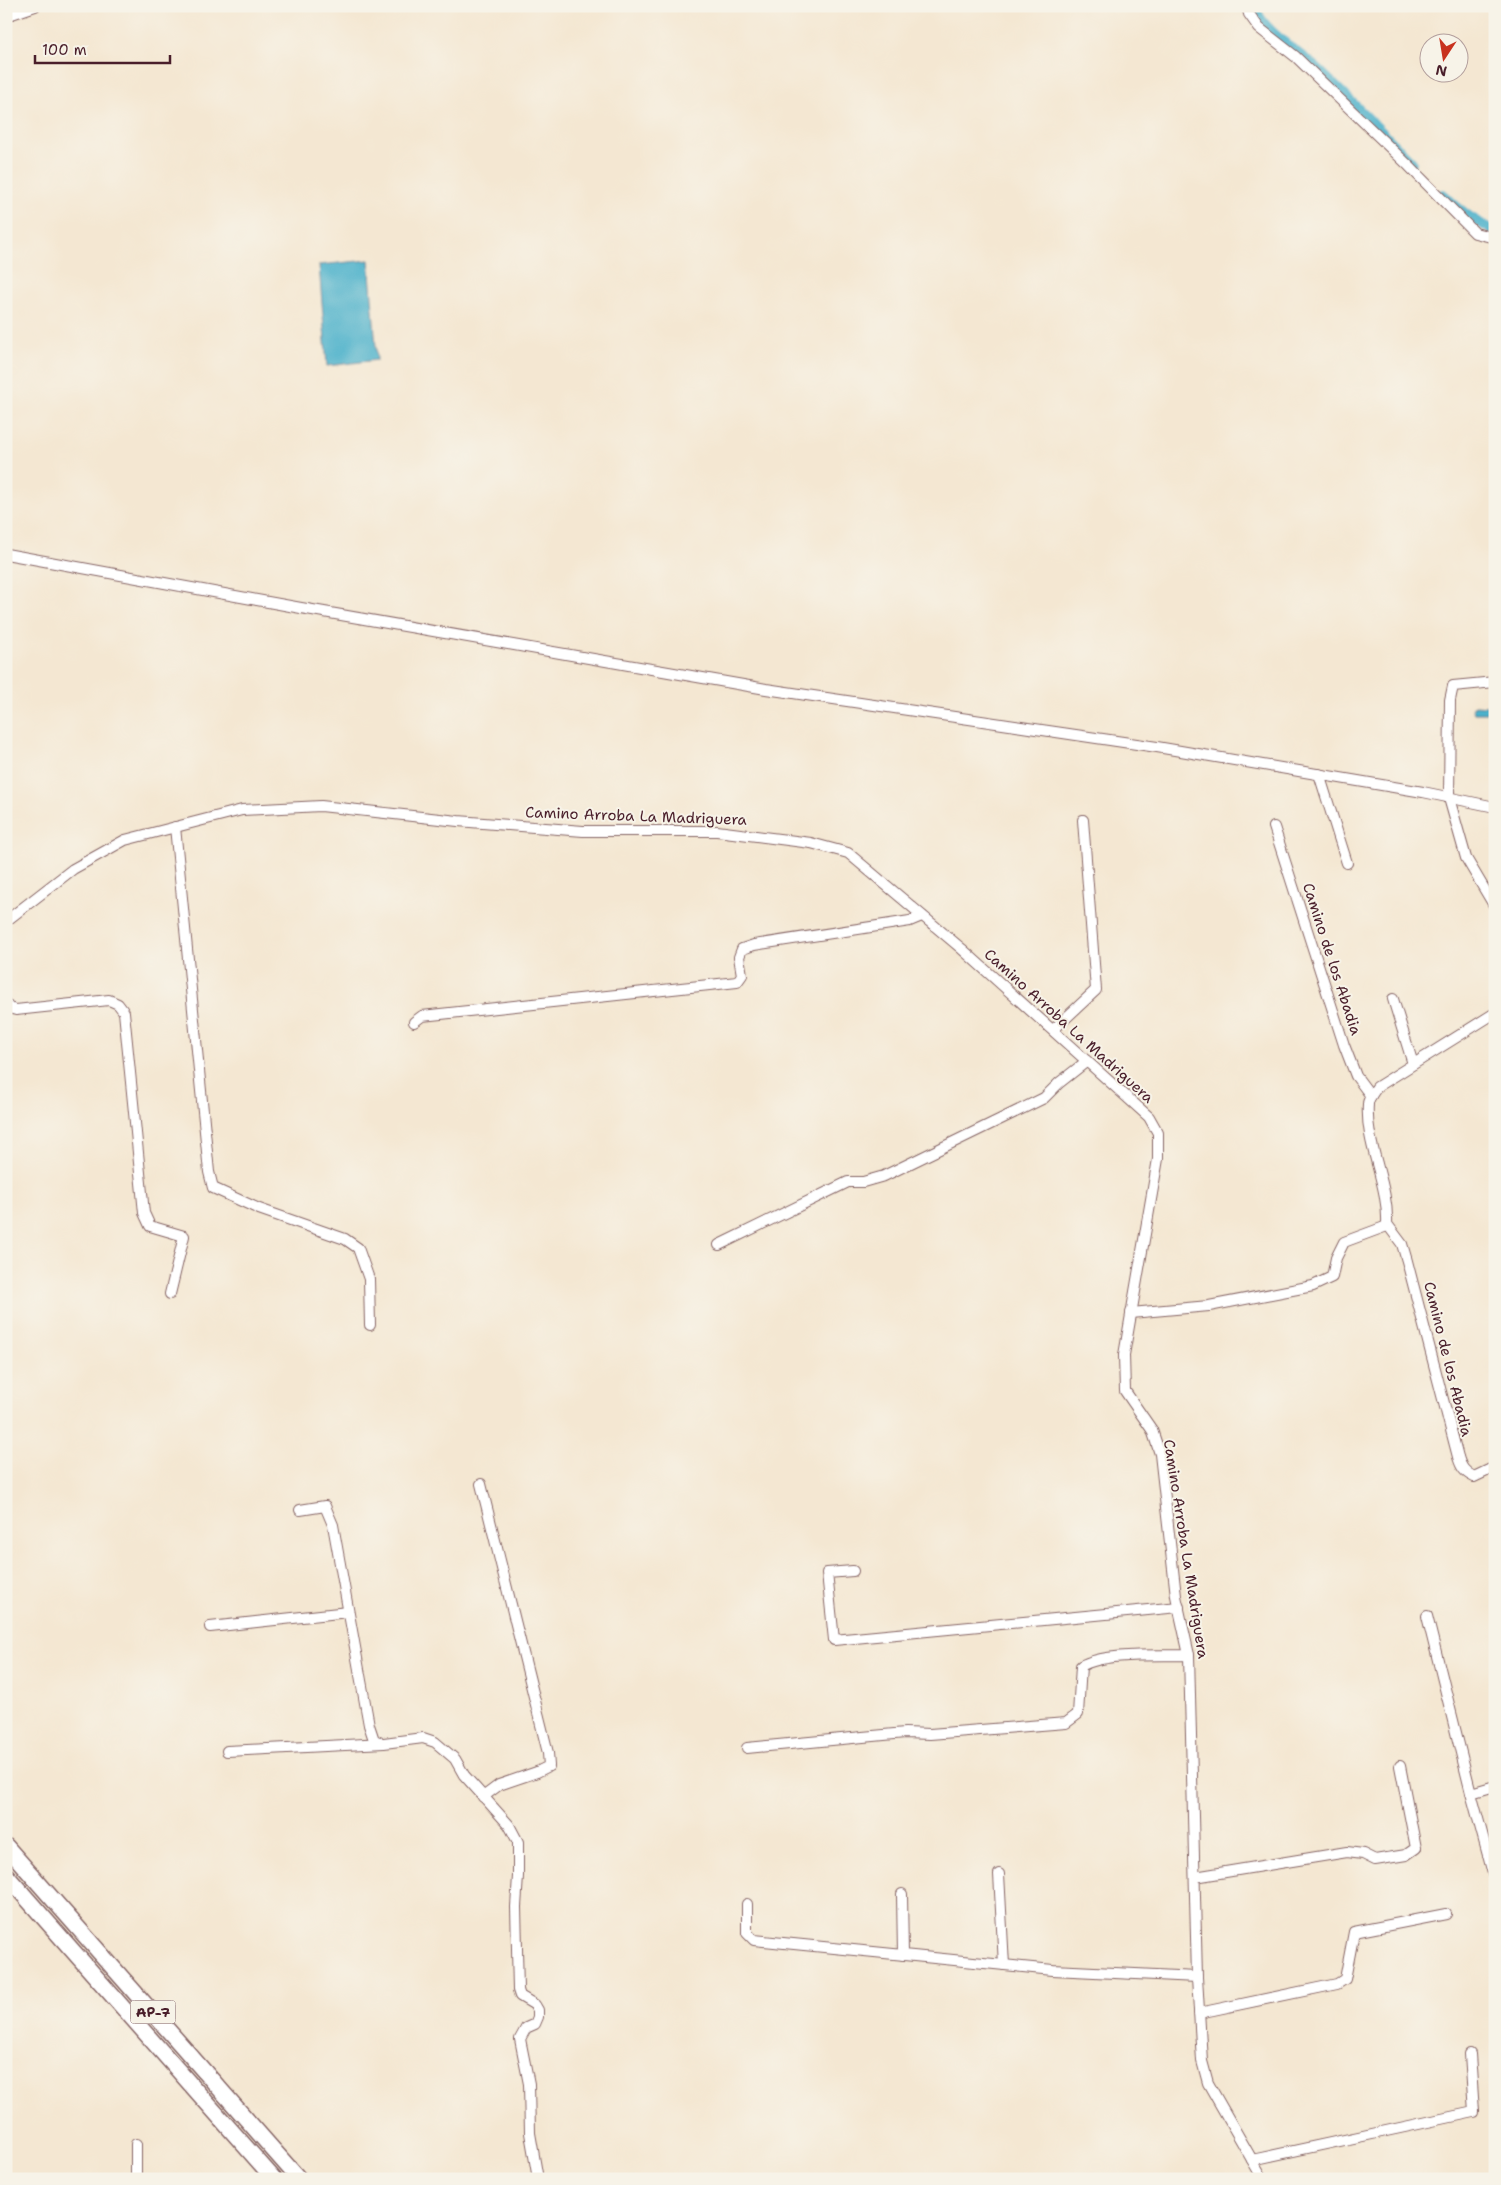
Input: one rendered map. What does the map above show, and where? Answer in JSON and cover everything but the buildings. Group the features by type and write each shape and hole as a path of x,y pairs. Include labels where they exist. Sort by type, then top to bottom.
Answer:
{"highway":[{"name":"AP-7","path":"6,1846 299,2179"},
{"name":"AP-7","path":"6,1875 274,2179"}],"street":[{"path":"6,16 35,6"},
{"path":"1247,6 1249,14 1259,28 1296,56 1410,166 1475,233 1495,238"},
{"path":"6,554 310,610 766,689 1157,747 1319,774 1495,807"},
{"path":"1495,682 1453,686 1450,700 1449,798 1466,858 1495,907"},
{"path":"1319,774 1347,863"},
{"name":"Camino Arroba La Madriguera","path":"6,921 73,869 125,840 242,810 321,806 458,821 583,831 717,831 811,843 848,853 1150,1117 1158,1133 1158,1159 1124,1355 1125,1391 1152,1430 1160,1454 1179,1607 1189,1655 1197,1977 1202,2061 1208,2083 1263,2179"},
{"path":"1052,1030 1096,990 1084,820"},
{"path":"175,827 209,1172 213,1188 259,1209 345,1239 358,1248 369,1279 370,1325"},
{"name":"Camino de los Abadia","path":"1274,827 1344,1045 1356,1076 1371,1096"},
{"path":"414,1022 422,1016 737,982 742,974 739,957 742,948 910,921 922,916"},
{"path":"6,1004 9,1008 16,1010 109,1000 118,1004 124,1012 144,1213 150,1226 184,1236 170,1294"},
{"path":"1393,1000 1413,1064"},
{"path":"1131,1313 1209,1306 1313,1286 1332,1277 1336,1258 1344,1242 1387,1226 1388,1207 1371,1139 1368,1102 1371,1096 1377,1087 1495,1014"},
{"path":"718,1245 848,1182 863,1182 884,1176 972,1135 1044,1098 1059,1083 1087,1061"},
{"name":"Camino de los Abadia","path":"1387,1224 1402,1244 1408,1261 1449,1425 1462,1468 1467,1474 1474,1476 1495,1468"},
{"path":"481,1484 548,1752 549,1766 499,1785 483,1797"},
{"path":"300,1510 325,1506 333,1525 369,1725 374,1740 384,1743"},
{"path":"853,1571 827,1573 834,1640 1179,1607"},
{"path":"210,1627 348,1612"},
{"path":"1427,1616 1495,1881"},
{"path":"747,1748 905,1733 930,1734 1010,1729 1052,1723 1066,1724 1078,1714 1081,1666 1092,1660 1115,1657 1189,1655"},
{"path":"227,1751 384,1743 423,1738 435,1742 454,1759 464,1775 509,1825 518,1842 516,1907 518,1990 520,1996 535,2005 538,2010 535,2024 526,2028 520,2039 529,2084 530,2133 538,2179"},
{"path":"1195,1877 1346,1852 1363,1854 1375,1860 1406,1855 1416,1848 1400,1766"},
{"path":"1471,1793 1495,1786"},
{"path":"999,1874 1004,1965"},
{"path":"902,1894 902,1955"},
{"path":"747,1904 747,1933 754,1940 1053,1970 1197,1977"},
{"path":"1199,2013 1337,1984 1345,1979 1354,1932 1446,1914"},
{"path":"1252,2160 1474,2112 1470,2054"},
{"path":"136,2144 136,2179"}],"water":[{"path":"369,260 377,360 327,366 319,265"},
{"path":"1475,705 1488,706 1488,713 1474,713 1472,709"}],"waterway":[{"path":"1255,6 1265,24 1274,33 1322,73 1412,162"},
{"path":"1443,194 1468,215 1495,231"}]}
